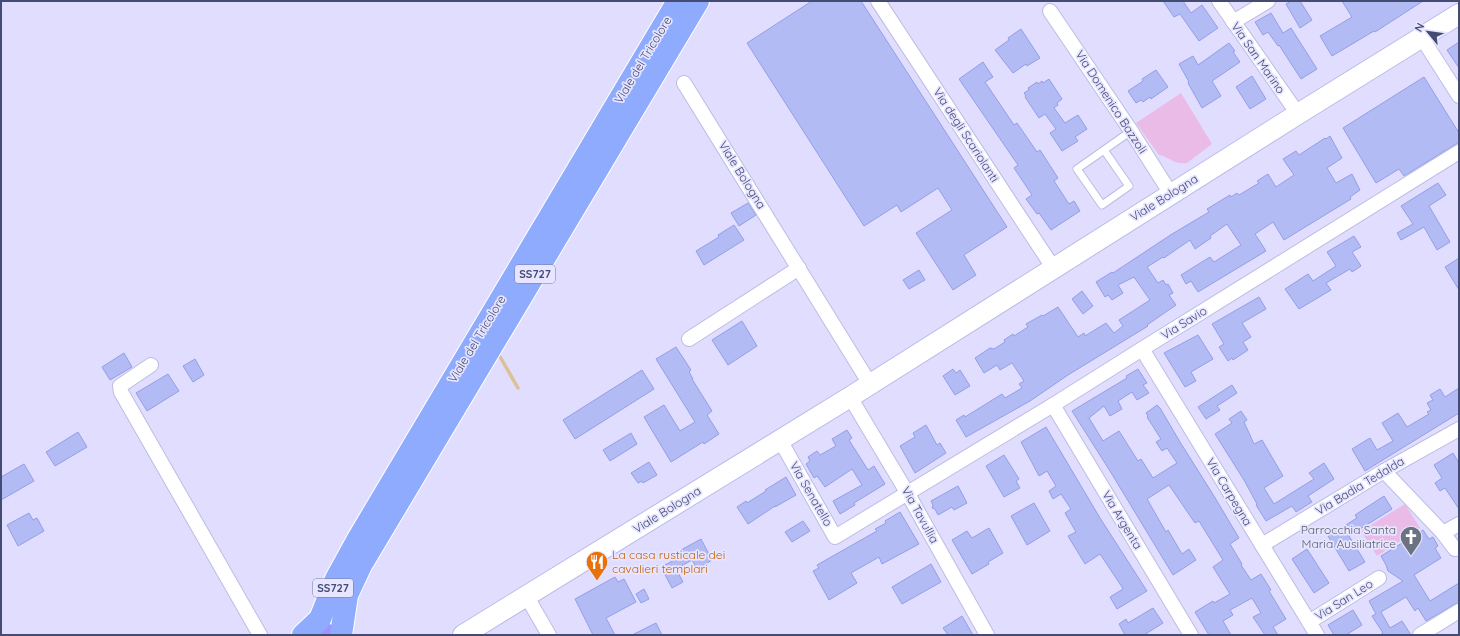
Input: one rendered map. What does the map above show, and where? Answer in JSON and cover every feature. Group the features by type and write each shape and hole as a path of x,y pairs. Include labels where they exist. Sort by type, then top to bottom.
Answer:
{"highway":[{"name":"Viale del Tricolore","path":"303,635 320,620 336,579 358,538 678,1"},
{"name":"Viale del Tricolore","path":"341,635 347,595 361,565 698,1"}],"main road":[{"name":"Viale Bologna","path":"463,635 850,397 1459,14"},
{"path":"307,635 328,635"}],"street":[{"name":"Via degli Scariolanti","path":"878,1 1054,269"},
{"name":"Via San Marino","path":"1219,1 1298,114"},
{"path":"1234,22 1268,1"},
{"name":"Via Domenico Bazzoli","path":"1050,11 1131,131 1171,194"},
{"path":"1422,38 1459,96"},
{"name":"Viale Bologna","path":"684,83 870,384"},
{"name":"Via Savio","path":"908,494 1459,152"},
{"path":"689,339 799,268"},
{"name":"Via Carpegna","path":"1142,349 1317,635"},
{"path":"151,365 120,386 121,392 260,635"},
{"name":"Via Tavullia","path":"850,397 908,494 987,635"},
{"name":"Via Argenta","path":"1053,405 1191,635"},
{"name":"Via Badia Tedalda","path":"1262,545 1384,471 1459,428"},
{"name":"Via Senatello","path":"780,440 836,537 908,494"},
{"path":"1384,471 1443,533 1455,549 1459,548"},
{"path":"1443,533 1459,524"},
{"name":"Via San Leo","path":"1309,622 1379,578"},
{"path":"527,597 549,635"},
{"path":"1420,635 1459,611"}],"lane":[{"path":"1104,150 1129,186 1102,204 1077,169 1104,150 1131,131"}],"shaded area":[{"path":"1181,93 1212,144 1187,163 1179,163 1159,155 1136,123"},
{"path":"1405,504 1420,528 1377,556 1361,531"}],"building":[{"path":"812,1 861,1 1007,227 964,255 976,275 953,290 916,233 952,210 938,188 901,212 897,205 864,226 747,43"},
{"path":"1163,1 1183,1 1191,13 1202,5 1218,28 1199,41 1180,14 1174,17"},
{"path":"1291,1 1300,1 1312,20 1300,28 1286,4"},
{"path":"1342,1 1423,1 1375,32 1374,31 1332,56 1320,36 1352,17"},
{"path":"1271,13 1283,33 1291,28 1317,69 1301,79 1279,45 1278,46 1268,32 1263,35 1255,22"},
{"path":"1021,29 1040,58 1027,66 1026,64 1013,73 995,50"},
{"path":"1459,42 1459,68 1447,50"},
{"path":"1229,43 1240,62 1212,81 1221,96 1202,108 1179,64 1193,56 1198,65"},
{"path":"983,62 993,77 985,82 1014,125 1017,123 1037,152 1040,150 1058,178 1054,181 1069,204 1074,201 1080,211 1051,230 1039,213 1037,214 1026,199 1032,195 1014,168 1018,165 959,79"},
{"path":"1156,70 1168,87 1151,99 1150,97 1143,102 1141,100 1136,103 1128,91"},
{"path":"1252,76 1266,99 1250,109 1236,87"},
{"path":"1424,77 1459,133 1459,142 1404,176 1399,169 1376,183 1343,128"},
{"path":"1049,79 1062,99 1054,108 1065,123 1078,115 1087,129 1075,137 1078,141 1062,151 1050,133 1056,129 1045,114 1039,118 1025,97 1026,96 1024,93 1029,90 1028,88 1037,82 1038,84 1042,81 1043,83"},
{"path":"1330,136 1342,158 1327,168 1336,183 1352,174 1360,190 1350,197 1351,199 1284,240 1273,222 1255,234 1266,251 1198,292 1191,281 1186,284 1181,275 1210,257 1214,262 1241,245 1227,224 1195,249 1190,240 1164,258 1163,257 1147,267 1158,283 1163,280 1166,285 1168,284 1173,293 1169,295 1176,305 1147,325 1148,326 1068,375 1030,401 966,437 956,420 964,415 965,417 1002,394 1005,398 1022,388 1019,384 1024,381 1012,363 1000,370 997,365 984,373 975,358 990,348 994,349 1005,342 1004,340 1013,334 1014,336 1028,327 1026,324 1058,307 1078,337 1084,333 1085,336 1106,323 1114,333 1123,326 1119,320 1150,300 1134,277 1118,285 1123,293 1112,300 1108,295 1105,297 1096,282 1112,272 1113,273 1172,234 1209,212 1207,209 1230,195 1231,197 1237,193 1239,195 1259,183 1257,181 1268,174 1276,187 1294,175 1283,159 1296,151 1299,155"},
{"path":"1438,183 1446,195 1429,206 1450,242 1437,250 1424,227 1401,240 1397,233 1413,224 1401,206"},
{"path":"748,203 756,215 739,226 731,213"},
{"path":"734,225 744,240 704,265 696,251 719,237 718,235"},
{"path":"1354,236 1361,247 1352,252 1361,266 1352,272 1350,269 1326,283 1331,290 1299,309 1285,289 1308,274 1313,281 1336,266 1327,252"},
{"path":"1459,258 1459,290 1445,267"},
{"path":"919,270 925,280 909,289 903,280"},
{"path":"1082,291 1093,306 1083,314 1072,299"},
{"path":"1259,297 1266,309 1242,323 1251,337 1243,342 1248,350 1233,360 1232,358 1228,361 1219,347 1224,344 1212,324"},
{"path":"742,321 757,346 728,365 712,340"},
{"path":"1198,335 1213,359 1191,372 1196,381 1185,387 1164,353"},
{"path":"676,347 691,370 689,372 692,379 712,411 707,415 719,434 671,462 644,417 664,405 680,431 695,422 656,359"},
{"path":"124,353 132,367 110,380 102,367"},
{"path":"195,359 204,375 193,382 183,366"},
{"path":"953,369 956,373 960,370 970,386 955,395 943,376"},
{"path":"1138,369 1147,383 1143,385 1149,393 1137,400 1132,392 1118,401 1122,409 1110,416 1104,406 1089,418 1103,441 1119,431 1138,461 1141,459 1153,478 1177,463 1167,448 1162,451 1156,442 1161,439 1147,417 1148,416 1146,413 1157,405 1160,408 1239,538 1230,544 1242,564 1241,565 1251,580 1261,574 1271,590 1269,591 1286,619 1273,627 1278,635 1265,635 1253,617 1261,613 1252,598 1230,610 1233,615 1223,621 1231,635 1209,635 1195,612 1213,601 1214,603 1230,594 1213,567 1223,560 1199,521 1195,523 1169,485 1147,499 1166,532 1168,530 1182,554 1189,549 1196,560 1173,575 1072,411 1127,378 1126,376"},
{"path":"642,370 654,389 575,439 563,420"},
{"path":"168,374 179,391 147,411 136,393"},
{"path":"1232,385 1237,393 1217,406 1220,410 1206,419 1198,407"},
{"path":"1459,388 1459,413 1365,471 1352,449 1370,438 1377,450 1393,441 1382,423 1398,413 1407,427 1429,414 1427,412 1431,410 1427,403 1433,400 1430,395 1440,389 1445,397"},
{"path":"1241,411 1247,420 1244,422 1254,444 1262,440 1283,476 1264,488 1274,504 1314,479 1309,473 1324,463 1334,479 1308,496 1312,502 1296,512 1292,506 1266,521 1256,505 1257,504 1244,480 1215,434 1232,423 1229,419"},
{"path":"926,425 937,445 940,443 946,453 915,473 900,446 915,437 913,433"},
{"path":"1046,427 1100,518 1147,591 1117,609 1110,597 1123,589 1122,587 1100,554 1085,564 1068,536 1076,532 1065,513 1071,509 1061,494 1053,499 1049,491 1056,486 1047,471 1039,476 1021,442"},
{"path":"847,430 852,438 849,440 868,470 874,466 885,484 854,503 855,505 840,514 833,501 862,485 852,469 825,487 817,476 814,478 806,464 810,461 808,457 817,451 820,455 836,446 832,439"},
{"path":"78,432 87,447 55,466 46,452"},
{"path":"631,433 637,444 610,461 603,450"},
{"path":"1453,453 1459,463 1459,509 1445,488 1440,491 1435,483 1442,478 1434,465"},
{"path":"1004,455 1019,479 1016,481 1020,488 1004,497 986,466"},
{"path":"649,462 657,475 643,483 642,481 638,483 631,473"},
{"path":"24,464 34,481 1,500 1,477"},
{"path":"786,477 796,495 775,506 748,524 737,507 746,501 747,503"},
{"path":"958,486 967,503 954,510 952,507 938,515 935,509 932,508 933,505 931,501"},
{"path":"1384,496 1392,509 1349,536 1365,562 1349,571 1328,536 1357,518 1355,515"},
{"path":"1034,503 1050,531 1027,545 1011,516"},
{"path":"900,512 919,544 882,564 879,557 851,573 857,583 829,600 813,571 819,568 817,565 877,531 875,529 886,523 885,521"},
{"path":"29,513 33,520 37,518 44,531 18,546 7,525"},
{"path":"803,521 810,531 792,542 785,532"},
{"path":"989,528 1003,553 988,562 989,564 972,574 952,540 967,531 972,538"},
{"path":"1423,530 1429,539 1433,537 1438,546 1435,548 1441,558 1414,575 1430,601 1459,583 1459,603 1426,621 1418,608 1415,611 1406,597 1381,612 1390,628 1402,621 1411,635 1380,635 1383,633 1372,616 1376,614 1369,601 1403,581 1388,571 1381,556"},
{"path":"701,539 712,560 697,569 692,560 676,569 683,582 672,588 661,567 684,555 681,550"},
{"path":"1307,549 1329,583 1314,593 1292,559"},
{"path":"931,564 941,582 902,604 892,587"},
{"path":"615,577 618,582 624,579 636,602 606,618 615,635 593,635 575,599"},
{"path":"644,589 649,599 641,603 636,594"},
{"path":"1153,608 1163,623 1144,635 1125,635 1119,624 1126,619 1128,623"},
{"path":"1353,610 1362,625 1346,635 1334,635 1328,625"},
{"path":"962,616 973,635 948,635 943,628"},
{"path":"656,623 662,635 632,635"}],"waterway":[{"path":"499,355 518,388"}],"place":[{"name":"Parrocchia Santa Maria Ausiliatrice","path":"1411,556"},
{"name":"La casa rusticale dei cavalieri templari","path":"597,582"}]}
